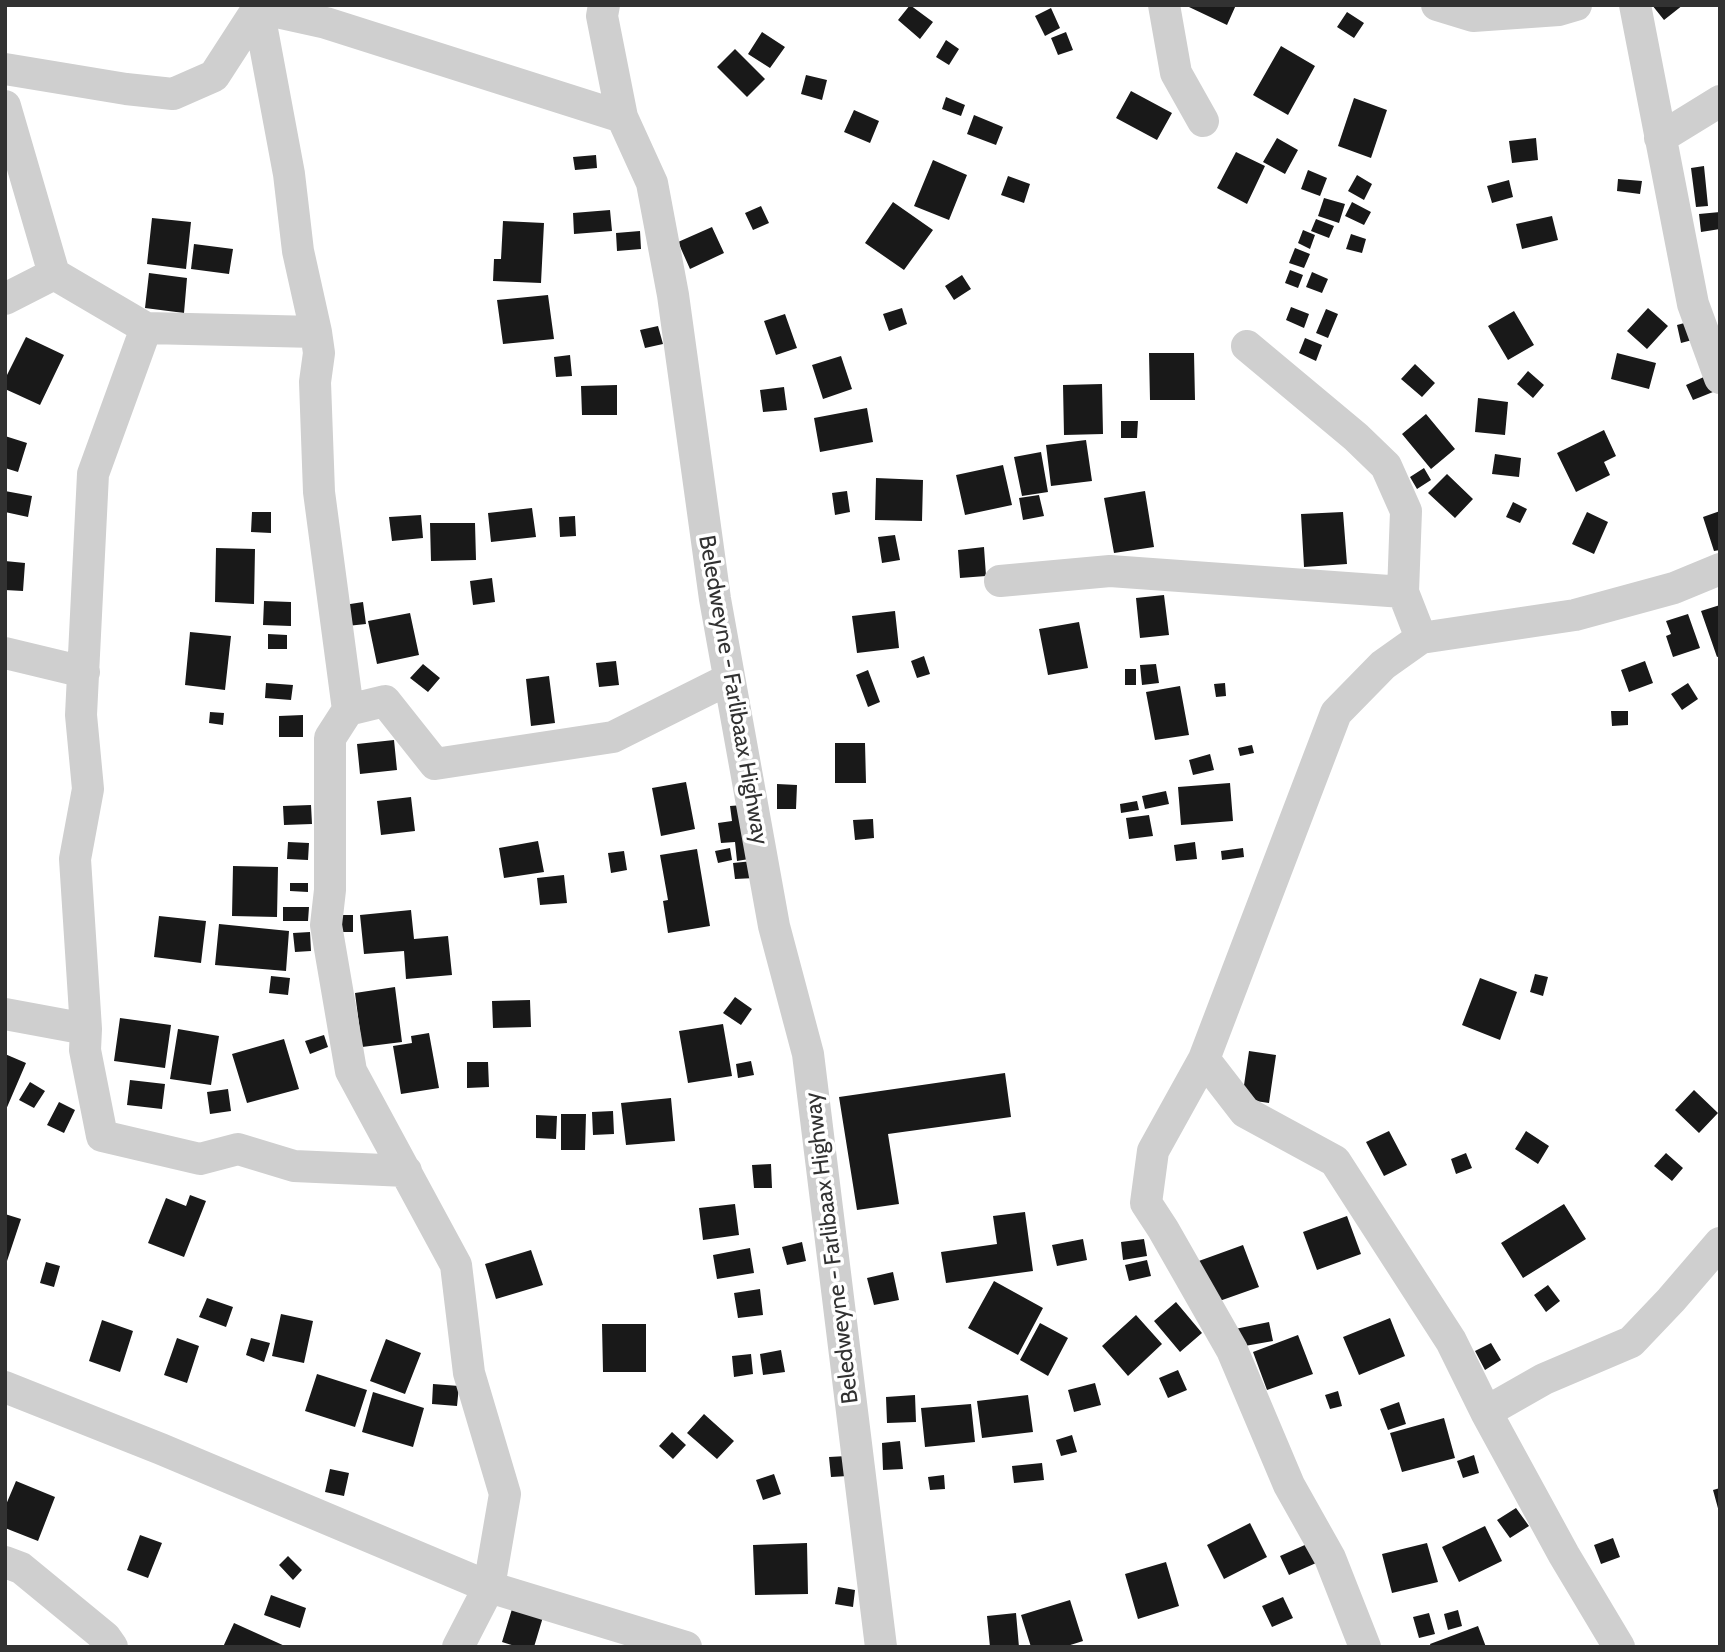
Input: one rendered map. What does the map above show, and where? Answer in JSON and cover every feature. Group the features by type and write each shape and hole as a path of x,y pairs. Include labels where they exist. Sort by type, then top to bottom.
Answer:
{"street":[{"name":"Beledweyne - Farlibaax Highway","path":"604,5 602,16 622,117 652,183 673,295 715,599 729,679 774,926 808,1054 881,1647"},
{"path":"1164,5 1176,73 1203,121"},
{"path":"1437,5 1473,16 1559,10 1576,5"},
{"path":"1635,5 1693,304 1720,378"},
{"path":"258,6 326,23 622,117"},
{"path":"5,69 173,94 214,76 258,6"},
{"path":"258,6 289,174 298,251 319,353 315,382 319,492 348,710 330,738 330,890 326,925 351,1071 456,1265 469,1373 505,1494 489,1587 458,1647"},
{"path":"1660,138 1720,101"},
{"path":"5,106 54,274 146,328 316,332"},
{"path":"5,299 54,274"},
{"path":"146,328 93,474 81,715 88,789 75,859 85,1050 103,1136 200,1158 238,1149 294,1166 406,1171"},
{"path":"1247,346 1356,437 1386,466 1406,511 1403,592 1421,638"},
{"path":"1365,1647 1330,1558 1289,1485 1232,1350 1146,1203 1153,1151 1204,1059 1336,713 1383,665 1421,638 1575,615 1674,588 1720,569"},
{"path":"1000,581 1110,571 1403,592"},
{"path":"5,653 84,673"},
{"path":"348,710 385,701 435,764 613,737 729,679"},
{"path":"5,1014 86,1029"},
{"path":"1204,1059 1245,1112 1335,1160 1451,1341 1486,1412 1617,1646"},
{"path":"1486,1412 1544,1379 1631,1342 1720,1243"},
{"path":"5,1387 161,1449 489,1587 686,1647"},
{"path":"5,1562 21,1568 105,1637 113,1647"}],"building":[{"path":"910,5 933,22 920,39 898,20"},
{"path":"1236,5 1227,25 1189,7"},
{"path":"1652,5 1683,5 1664,20"},
{"path":"1051,8 1060,28 1045,36 1035,16"},
{"path":"1347,12 1364,23 1354,38 1337,27"},
{"path":"762,32 785,47 770,68 748,54"},
{"path":"1066,32 1073,50 1058,55 1051,38"},
{"path":"946,40 959,49 949,65 936,57"},
{"path":"1281,46 1315,66 1288,115 1253,95"},
{"path":"735,49 765,79 747,97 717,67"},
{"path":"806,75 827,80 822,100 801,94"},
{"path":"1131,91 1172,113 1157,140 1116,118"},
{"path":"946,97 965,105 961,116 942,109"},
{"path":"1354,98 1387,110 1371,158 1338,146"},
{"path":"854,110 879,121 870,143 844,132"},
{"path":"974,115 1003,127 996,145 967,134"},
{"path":"1277,138 1298,150 1285,174 1263,162"},
{"path":"1536,138 1538,160 1512,163 1509,141"},
{"path":"1236,152 1265,166 1247,204 1217,188"},
{"path":"596,155 597,168 575,170 573,157"},
{"path":"933,160 967,175 949,220 914,206"},
{"path":"1704,166 1708,206 1696,207 1691,168"},
{"path":"1308,170 1327,178 1320,196 1301,189"},
{"path":"1357,175 1372,184 1364,200 1348,191"},
{"path":"1008,176 1030,184 1024,203 1001,195"},
{"path":"1618,179 1642,181 1640,194 1617,191"},
{"path":"1509,180 1513,197 1492,203 1487,186"},
{"path":"1324,198 1345,204 1339,223 1318,216"},
{"path":"893,202 933,230 904,270 865,243"},
{"path":"1352,202 1371,212 1364,225 1345,216"},
{"path":"761,206 769,223 753,230 745,213"},
{"path":"610,210 612,231 574,234 573,213"},
{"path":"1720,212 1720,229 1701,232 1699,214"},
{"path":"1552,216 1558,240 1522,249 1516,224"},
{"path":"152,218 191,222 186,269 147,264"},
{"path":"1316,219 1334,226 1329,238 1311,231"},
{"path":"503,221 544,223 541,283 493,281 494,259 501,259"},
{"path":"712,227 724,253 690,269 678,242"},
{"path":"1303,230 1315,235 1310,249 1298,243"},
{"path":"640,231 641,249 617,251 616,233"},
{"path":"1351,234 1366,239 1362,253 1346,249"},
{"path":"194,244 233,249 229,274 191,269"},
{"path":"1295,248 1310,254 1304,268 1289,263"},
{"path":"1290,270 1303,275 1298,288 1285,283"},
{"path":"1312,272 1328,279 1322,293 1306,287"},
{"path":"149,273 187,278 184,313 145,308"},
{"path":"962,275 971,289 954,300 945,286"},
{"path":"548,295 554,339 503,344 497,300"},
{"path":"1291,307 1309,314 1304,328 1286,320"},
{"path":"902,308 907,324 889,331 883,314"},
{"path":"1648,308 1668,326 1647,349 1627,331"},
{"path":"1326,309 1338,314 1328,338 1316,333"},
{"path":"1514,311 1534,345 1508,360 1488,326"},
{"path":"785,314 797,348 776,355 764,321"},
{"path":"1692,321 1696,339 1681,343 1677,325"},
{"path":"658,326 663,344 645,348 640,330"},
{"path":"26,337 64,355 40,405 5,389 5,379"},
{"path":"1305,338 1322,345 1316,361 1299,353"},
{"path":"1149,353 1194,353 1195,400 1150,400"},
{"path":"1617,353 1656,363 1649,389 1611,379"},
{"path":"570,355 572,376 556,377 554,357"},
{"path":"841,356 852,389 823,399 812,365"},
{"path":"1415,364 1435,383 1422,397 1401,379"},
{"path":"1528,371 1544,385 1533,398 1517,384"},
{"path":"1706,376 1713,392 1693,400 1686,385"},
{"path":"1102,384 1103,434 1064,435 1063,385"},
{"path":"617,385 617,415 582,415 581,386"},
{"path":"784,387 787,410 763,412 760,390"},
{"path":"1478,398 1508,402 1505,435 1475,432"},
{"path":"867,408 873,442 820,452 814,418"},
{"path":"1426,414 1455,449 1431,469 1402,434"},
{"path":"1121,421 1138,421 1137,438 1121,438"},
{"path":"1604,430 1616,456 1604,462 1610,475 1576,492 1557,453"},
{"path":"5,436 27,443 18,472 5,468"},
{"path":"1086,440 1092,481 1051,486 1046,445"},
{"path":"1041,452 1048,492 1022,496 1014,457"},
{"path":"1495,454 1521,458 1519,477 1492,474"},
{"path":"1003,465 1012,505 965,515 956,475"},
{"path":"1424,468 1431,480 1417,489 1410,477"},
{"path":"1447,474 1473,499 1455,518 1428,493"},
{"path":"876,478 923,480 922,521 875,520"},
{"path":"5,491 32,496 28,517 5,512"},
{"path":"847,491 850,512 835,515 832,493"},
{"path":"1145,491 1154,547 1114,553 1104,498"},
{"path":"1039,495 1044,516 1023,520 1019,498"},
{"path":"1513,502 1527,509 1520,523 1506,517"},
{"path":"532,508 536,537 491,542 488,513"},
{"path":"1720,511 1720,550 1714,551 1703,517"},
{"path":"252,512 271,512 271,533 251,532"},
{"path":"1343,512 1347,564 1304,567 1301,514"},
{"path":"1587,512 1608,522 1594,554 1572,544"},
{"path":"421,515 423,538 392,541 389,517"},
{"path":"575,516 576,536 560,537 559,517"},
{"path":"430,523 475,523 476,560 431,561"},
{"path":"895,535 900,560 882,563 878,537"},
{"path":"984,547 986,576 960,578 958,550"},
{"path":"216,548 255,549 254,604 215,602"},
{"path":"5,561 25,563 23,591 5,590"},
{"path":"492,578 495,602 473,605 470,581"},
{"path":"1164,595 1169,635 1140,638 1136,598"},
{"path":"264,601 291,602 291,626 263,625"},
{"path":"363,602 366,624 347,626 344,605"},
{"path":"1720,605 1720,656 1717,657 1701,611"},
{"path":"895,611 899,648 857,653 852,616"},
{"path":"410,613 419,655 377,664 368,621"},
{"path":"1688,614 1700,648 1673,657 1666,636 1671,634 1666,621"},
{"path":"1079,622 1088,668 1048,675 1039,629"},
{"path":"190,632 231,636 225,690 185,685"},
{"path":"268,634 287,635 287,649 268,649"},
{"path":"924,656 930,674 917,678 911,661"},
{"path":"616,661 619,685 599,687 596,663"},
{"path":"1645,661 1653,683 1629,692 1621,670"},
{"path":"423,664 440,678 428,692 410,678"},
{"path":"1156,664 1159,683 1142,685 1140,665"},
{"path":"1125,669 1136,669 1136,685 1125,685"},
{"path":"868,670 880,702 868,707 856,675"},
{"path":"549,676 555,723 531,726 526,679"},
{"path":"266,683 293,685 291,700 265,698"},
{"path":"1225,683 1226,696 1216,697 1214,684"},
{"path":"1688,683 1698,699 1682,710 1671,694"},
{"path":"1180,686 1189,735 1155,740 1146,692"},
{"path":"1611,711 1628,711 1628,725 1612,726"},
{"path":"210,712 224,713 223,725 209,723"},
{"path":"303,715 303,737 279,737 279,716"},
{"path":"394,740 397,770 360,774 357,744"},
{"path":"835,743 865,743 866,783 835,783"},
{"path":"1252,745 1254,753 1240,756 1238,748"},
{"path":"1210,754 1214,770 1193,775 1189,760"},
{"path":"686,782 695,829 661,836 652,788"},
{"path":"1230,783 1233,821 1181,825 1178,787"},
{"path":"777,784 797,785 796,809 777,809"},
{"path":"1166,791 1169,804 1145,809 1142,796"},
{"path":"411,797 415,831 381,835 377,801"},
{"path":"1137,801 1139,810 1121,813 1120,804"},
{"path":"311,805 312,824 284,825 283,806"},
{"path":"743,805 749,859 737,861 735,842 721,843 718,823 732,821 730,806"},
{"path":"1149,815 1153,836 1129,839 1126,818"},
{"path":"873,819 874,838 855,840 853,820"},
{"path":"538,841 544,872 504,878 499,848"},
{"path":"288,842 309,843 308,860 287,859"},
{"path":"1195,842 1197,859 1176,861 1174,845"},
{"path":"730,848 732,860 718,863 715,851"},
{"path":"1243,848 1244,857 1222,860 1221,851"},
{"path":"697,849 710,926 668,933 663,901 668,900 660,855"},
{"path":"624,851 627,870 611,873 608,853"},
{"path":"753,861 755,878 735,879 733,863"},
{"path":"233,866 278,867 277,917 232,916"},
{"path":"564,875 567,903 540,905 537,878"},
{"path":"290,883 308,883 308,892 290,891"},
{"path":"283,907 309,907 308,921 283,921"},
{"path":"411,910 414,939 448,936 452,975 406,979 404,951 364,954 360,915"},
{"path":"333,915 353,915 353,932 332,932"},
{"path":"159,916 206,921 201,963 154,957"},
{"path":"219,924 289,931 286,971 215,965"},
{"path":"310,932 311,951 295,952 293,933"},
{"path":"1535,974 1548,977 1543,996 1530,992"},
{"path":"271,976 290,978 288,995 269,993"},
{"path":"1480,978 1517,992 1500,1040 1462,1025"},
{"path":"395,987 402,1042 362,1047 355,993"},
{"path":"735,997 752,1009 741,1025 723,1013"},
{"path":"530,1000 531,1027 493,1028 492,1001"},
{"path":"120,1018 171,1025 165,1068 114,1061"},
{"path":"723,1024 732,1076 688,1083 679,1031"},
{"path":"178,1029 219,1036 211,1085 170,1079"},
{"path":"429,1033 439,1088 401,1094 393,1046 412,1043 411,1036"},
{"path":"324,1035 328,1047 310,1054 305,1041"},
{"path":"284,1039 299,1089 247,1103 232,1054"},
{"path":"1249,1051 1276,1055 1269,1103 1242,1099"},
{"path":"5,1054 26,1063 5,1112"},
{"path":"751,1061 754,1075 738,1078 736,1064"},
{"path":"467,1062 488,1062 489,1087 467,1088"},
{"path":"1005,1073 1011,1117 888,1134 899,1204 857,1210 839,1097"},
{"path":"130,1080 165,1084 162,1109 127,1105"},
{"path":"30,1082 45,1091 34,1108 19,1100"},
{"path":"228,1089 231,1111 210,1114 207,1092"},
{"path":"1694,1090 1718,1113 1699,1133 1675,1110"},
{"path":"671,1098 675,1141 626,1145 621,1103"},
{"path":"59,1102 75,1110 64,1133 47,1125"},
{"path":"613,1111 614,1134 593,1135 592,1112"},
{"path":"561,1114 586,1114 585,1150 561,1150"},
{"path":"536,1115 557,1116 556,1139 536,1138"},
{"path":"1389,1131 1407,1165 1384,1176 1366,1142"},
{"path":"1526,1131 1549,1146 1538,1164 1515,1149"},
{"path":"1466,1153 1472,1168 1456,1174 1451,1159"},
{"path":"1666,1153 1683,1168 1672,1181 1654,1166"},
{"path":"771,1164 772,1188 754,1188 752,1165"},
{"path":"190,1195 206,1201 184,1257 148,1243 166,1198 186,1206"},
{"path":"735,1204 739,1235 703,1240 699,1208"},
{"path":"1564,1204 1586,1239 1523,1278 1501,1243"},
{"path":"1025,1212 1033,1271 946,1283 941,1252 997,1244 993,1216"},
{"path":"5,1214 21,1219 6,1264 5,1264"},
{"path":"1347,1216 1361,1254 1317,1270 1303,1232"},
{"path":"1083,1239 1087,1260 1057,1266 1052,1245"},
{"path":"1144,1239 1147,1256 1123,1260 1121,1242"},
{"path":"802,1242 806,1261 787,1265 782,1247"},
{"path":"1243,1245 1259,1287 1211,1304 1196,1262"},
{"path":"750,1248 754,1273 717,1279 713,1255"},
{"path":"531,1250 543,1285 496,1299 485,1264"},
{"path":"1147,1260 1151,1276 1129,1281 1125,1265"},
{"path":"46,1262 60,1266 54,1287 40,1283"},
{"path":"893,1272 899,1300 874,1305 867,1278"},
{"path":"994,1281 1043,1308 1018,1355 968,1328"},
{"path":"1548,1285 1560,1301 1546,1312 1534,1295"},
{"path":"760,1289 763,1315 738,1318 734,1293"},
{"path":"207,1298 233,1307 226,1327 199,1317"},
{"path":"1176,1302 1202,1333 1180,1352 1154,1321"},
{"path":"281,1314 313,1321 304,1363 272,1356"},
{"path":"1136,1315 1162,1344 1128,1376 1102,1346"},
{"path":"1390,1318 1405,1356 1359,1375 1343,1337"},
{"path":"102,1320 133,1331 120,1372 89,1361"},
{"path":"1269,1322 1273,1341 1239,1347 1235,1329"},
{"path":"1040,1323 1068,1338 1048,1376 1020,1360"},
{"path":"602,1324 646,1324 646,1372 603,1372"},
{"path":"1298,1335 1313,1374 1267,1390 1253,1352"},
{"path":"177,1338 199,1346 187,1383 164,1375"},
{"path":"251,1338 270,1343 264,1362 246,1355"},
{"path":"386,1339 421,1353 405,1394 370,1381"},
{"path":"1491,1343 1501,1360 1485,1370 1475,1351"},
{"path":"781,1350 785,1372 763,1375 760,1354"},
{"path":"751,1354 753,1374 734,1377 732,1356"},
{"path":"1178,1370 1187,1390 1168,1398 1159,1378"},
{"path":"317,1374 367,1390 355,1427 305,1411"},
{"path":"1095,1383 1101,1405 1074,1412 1068,1390"},
{"path":"433,1384 459,1386 457,1406 432,1404"},
{"path":"1338,1391 1342,1406 1330,1409 1325,1395"},
{"path":"373,1392 424,1408 413,1447 362,1432"},
{"path":"915,1395 916,1422 887,1423 886,1397"},
{"path":"1028,1395 1033,1432 982,1438 977,1401"},
{"path":"1399,1402 1406,1424 1388,1430 1380,1409"},
{"path":"971,1404 975,1442 925,1447 921,1408"},
{"path":"704,1414 734,1441 717,1459 687,1433"},
{"path":"1444,1418 1455,1458 1402,1472 1390,1433"},
{"path":"672,1432 686,1445 673,1459 659,1446"},
{"path":"1072,1435 1077,1452 1061,1456 1056,1440"},
{"path":"900,1441 903,1469 883,1470 882,1443"},
{"path":"1474,1455 1479,1473 1463,1478 1457,1461"},
{"path":"847,1456 848,1476 831,1477 829,1457"},
{"path":"1042,1463 1044,1480 1014,1483 1012,1466"},
{"path":"330,1469 349,1473 344,1496 325,1492"},
{"path":"774,1474 781,1494 763,1500 756,1480"},
{"path":"944,1475 945,1489 930,1490 928,1477"},
{"path":"16,1481 55,1497 38,1541 5,1528 5,1507"},
{"path":"1720,1488 1720,1512 1719,1512 1713,1490"},
{"path":"1516,1508 1529,1526 1510,1538 1497,1520"},
{"path":"1250,1523 1267,1557 1224,1579 1207,1545"},
{"path":"1485,1526 1502,1561 1459,1582 1442,1547"},
{"path":"140,1535 162,1543 148,1578 127,1570"},
{"path":"1613,1538 1620,1557 1601,1564 1594,1545"},
{"path":"807,1543 808,1594 755,1595 753,1545"},
{"path":"1427,1543 1438,1582 1392,1593 1382,1554"},
{"path":"1307,1544 1316,1563 1289,1575 1280,1556"},
{"path":"288,1556 302,1570 293,1580 279,1565"},
{"path":"1166,1562 1179,1606 1138,1619 1125,1574"},
{"path":"838,1587 855,1590 853,1607 835,1604"},
{"path":"271,1595 306,1608 300,1628 264,1615"},
{"path":"1283,1597 1293,1618 1272,1627 1262,1606"},
{"path":"1070,1600 1083,1641 1064,1647 1031,1647 1021,1615"},
{"path":"512,1609 543,1617 534,1647 518,1647 502,1642"},
{"path":"1458,1610 1462,1626 1448,1630 1444,1614"},
{"path":"1016,1613 1019,1647 990,1647 987,1616"},
{"path":"1429,1613 1435,1634 1419,1638 1413,1617"},
{"path":"234,1623 287,1647 223,1647"},
{"path":"1478,1626 1486,1647 1431,1647 1430,1644"}]}
